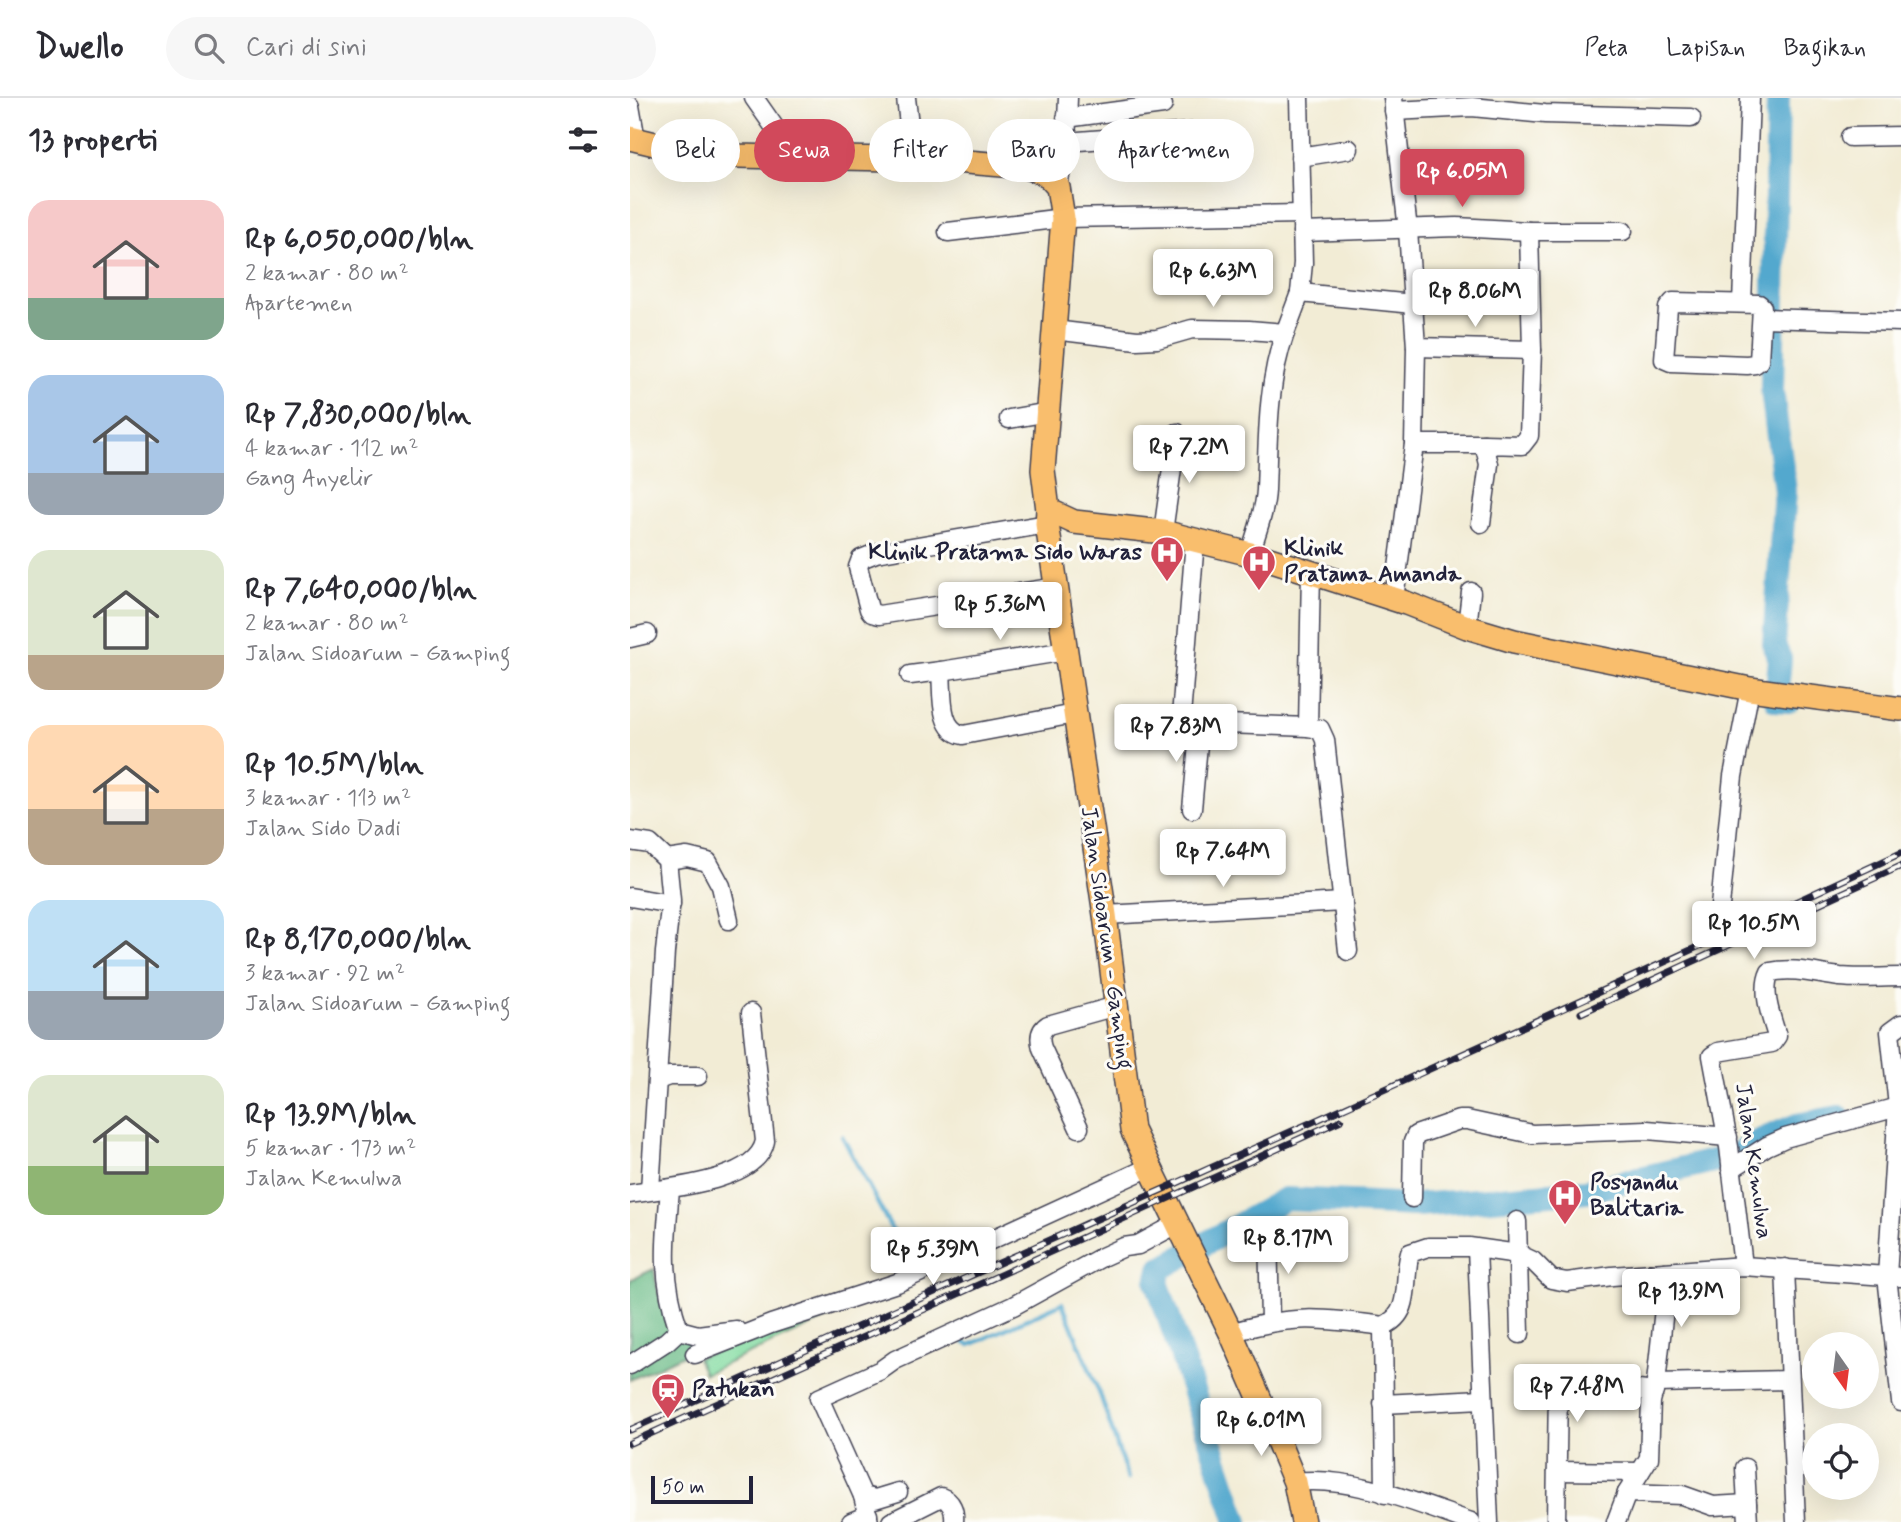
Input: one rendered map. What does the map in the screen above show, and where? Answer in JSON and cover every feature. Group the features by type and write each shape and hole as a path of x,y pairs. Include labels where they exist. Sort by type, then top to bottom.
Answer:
{"main road":[{"path":"633,139 680,150 754,157"},
{"path":"973,164 1027,167 1046,174 1058,187"},
{"name":"Jalan Sidoarum - Gamping","path":"1058,187 1063,218 1043,471 1132,1130 1231,1333 1295,1482"},
{"path":"1049,523 1074,522 1163,532 1195,540 1311,572 1394,599 1466,627 1549,649 1769,691 1901,709"},
{"path":"1295,1482 1303,1522"}],"street":[{"path":"754,98 769,119"},
{"path":"905,98 908,119"},
{"path":"1068,98 1066,118 1163,105"},
{"path":"1250,554 1266,492 1269,415 1278,357 1300,293 1302,223 1299,98"},
{"path":"1742,303 1750,98"},
{"path":"1394,599 1414,444 1416,346 1408,230 1394,105 1472,107 1545,114 1691,118"},
{"path":"630,106 633,139"},
{"path":"1850,138 1901,136"},
{"path":"1300,157 1349,149"},
{"path":"1058,187 1059,182"},
{"path":"948,232 1063,218 1302,223 1408,230 1457,228 1623,231"},
{"path":"1414,444 1522,444 1528,439 1532,350 1529,231"},
{"path":"1300,293 1413,304"},
{"path":"1673,302 1759,304 1769,318 1760,358 1755,364 1671,362 1664,359 1670,304 1673,302"},
{"path":"1769,318 1901,322"},
{"path":"1054,330 1137,340 1157,339 1192,329 1285,333"},
{"path":"1416,346 1532,350"},
{"path":"1009,419 1049,412"},
{"path":"1163,532 1177,433"},
{"path":"1481,523 1489,464 1484,444"},
{"path":"1049,523 876,553 861,559 859,567 869,608 872,613 879,615 1058,587"},
{"path":"1195,540 1180,714 1183,719 1200,723 1320,729 1325,740 1348,951"},
{"path":"1307,727 1311,572"},
{"path":"1466,627 1471,592"},
{"path":"910,675 1066,651"},
{"path":"941,671 945,718 947,726 956,733 963,735 1074,714"},
{"path":"1720,906 1733,776 1769,691"},
{"path":"1192,809 1200,723"},
{"path":"630,841 649,844 667,860 671,904 665,952 650,1190"},
{"path":"667,860 687,857 708,862 721,886 729,920"},
{"path":"630,897 671,904"},
{"path":"1105,915 1343,902"},
{"name":"Jalan Kemulwa","path":"1743,1266 1728,1142 1713,1064 1714,1053 1772,1043 1777,1036 1766,990 1766,979 1770,972 1783,969 1841,977 1901,977"},
{"path":"1079,1128 1042,1048 1041,1034 1043,1028 1048,1025 1116,1006"},
{"path":"630,1194 670,1190 739,1170 753,1163 764,1149 751,1013"},
{"path":"1901,1024 1889,1032 1898,1104 1894,1276 1895,1366 1901,1402"},
{"path":"657,1080 669,1076 698,1076"},
{"path":"1731,1168 1786,1138 1898,1104"},
{"path":"1412,1198 1413,1142 1416,1135 1459,1120 1532,1133 1647,1130 1728,1142"},
{"path":"695,1354 751,1332 897,1283 1150,1167"},
{"path":"670,1190 665,1264 672,1309 680,1329 698,1335 740,1330 751,1332"},
{"path":"1517,1221 1520,1334"},
{"path":"1268,1230 1270,1321"},
{"path":"863,1520 863,1496 819,1398 1013,1306 1102,1257 1124,1247 1180,1231"},
{"path":"1231,1333 1270,1321 1325,1318 1382,1326 1395,1320 1401,1311 1410,1254 1428,1247 1518,1254 1533,1261 1551,1279 1567,1282 1743,1266 1894,1276"},
{"path":"1477,1249 1489,1522"},
{"path":"1786,1268 1796,1522"},
{"path":"1616,1522 1627,1493 1649,1458 1651,1401 1655,1388 1664,1309 1664,1272"},
{"path":"1382,1326 1385,1494"},
{"path":"630,1365 667,1341 680,1329"},
{"path":"1556,1522 1558,1388 1561,1383 1568,1381 1655,1388 1789,1380"},
{"path":"1383,1404 1482,1399"},
{"path":"1745,1468 1748,1522"},
{"path":"1557,1471 1640,1472"},
{"path":"1295,1482 1321,1481 1346,1485 1385,1494 1471,1522"},
{"path":"863,1496 875,1499 898,1492"},
{"path":"1627,1493 1682,1495 1713,1506 1747,1503"},
{"path":"891,1522 941,1497 953,1507 954,1522"}],"green space":[{"path":"654,1269 662,1305 678,1338 700,1340 694,1350 630,1380 630,1280"},
{"path":"904,1284 704,1374 697,1358"}],"waterway":[{"path":"1778,98 1772,390 1785,491 1774,645 1780,659 1776,700 1789,701"},
{"path":"1237,1522 1157,1282 1160,1269 1285,1199 1417,1205 1586,1191 1734,1156 1759,1141 1797,1125 1839,1117"},
{"path":"842,1136 892,1230 927,1262"},
{"path":"961,1334 965,1343 970,1345 1062,1303 1101,1397 1128,1479"}],"railway":[{"path":"630,1430 1901,853"},
{"path":"1581,1013 1901,866"},
{"path":"630,1443 1341,1120"}],"place":[{"name":"Klinik Pratama Sido Waras","path":"1167,583"},
{"name":"Klinik Pratama Amanda","path":"1259,592"},
{"name":"Posyandu Balitaria","path":"1565,1226"},
{"name":"Patukan","path":"668,1420"}]}
